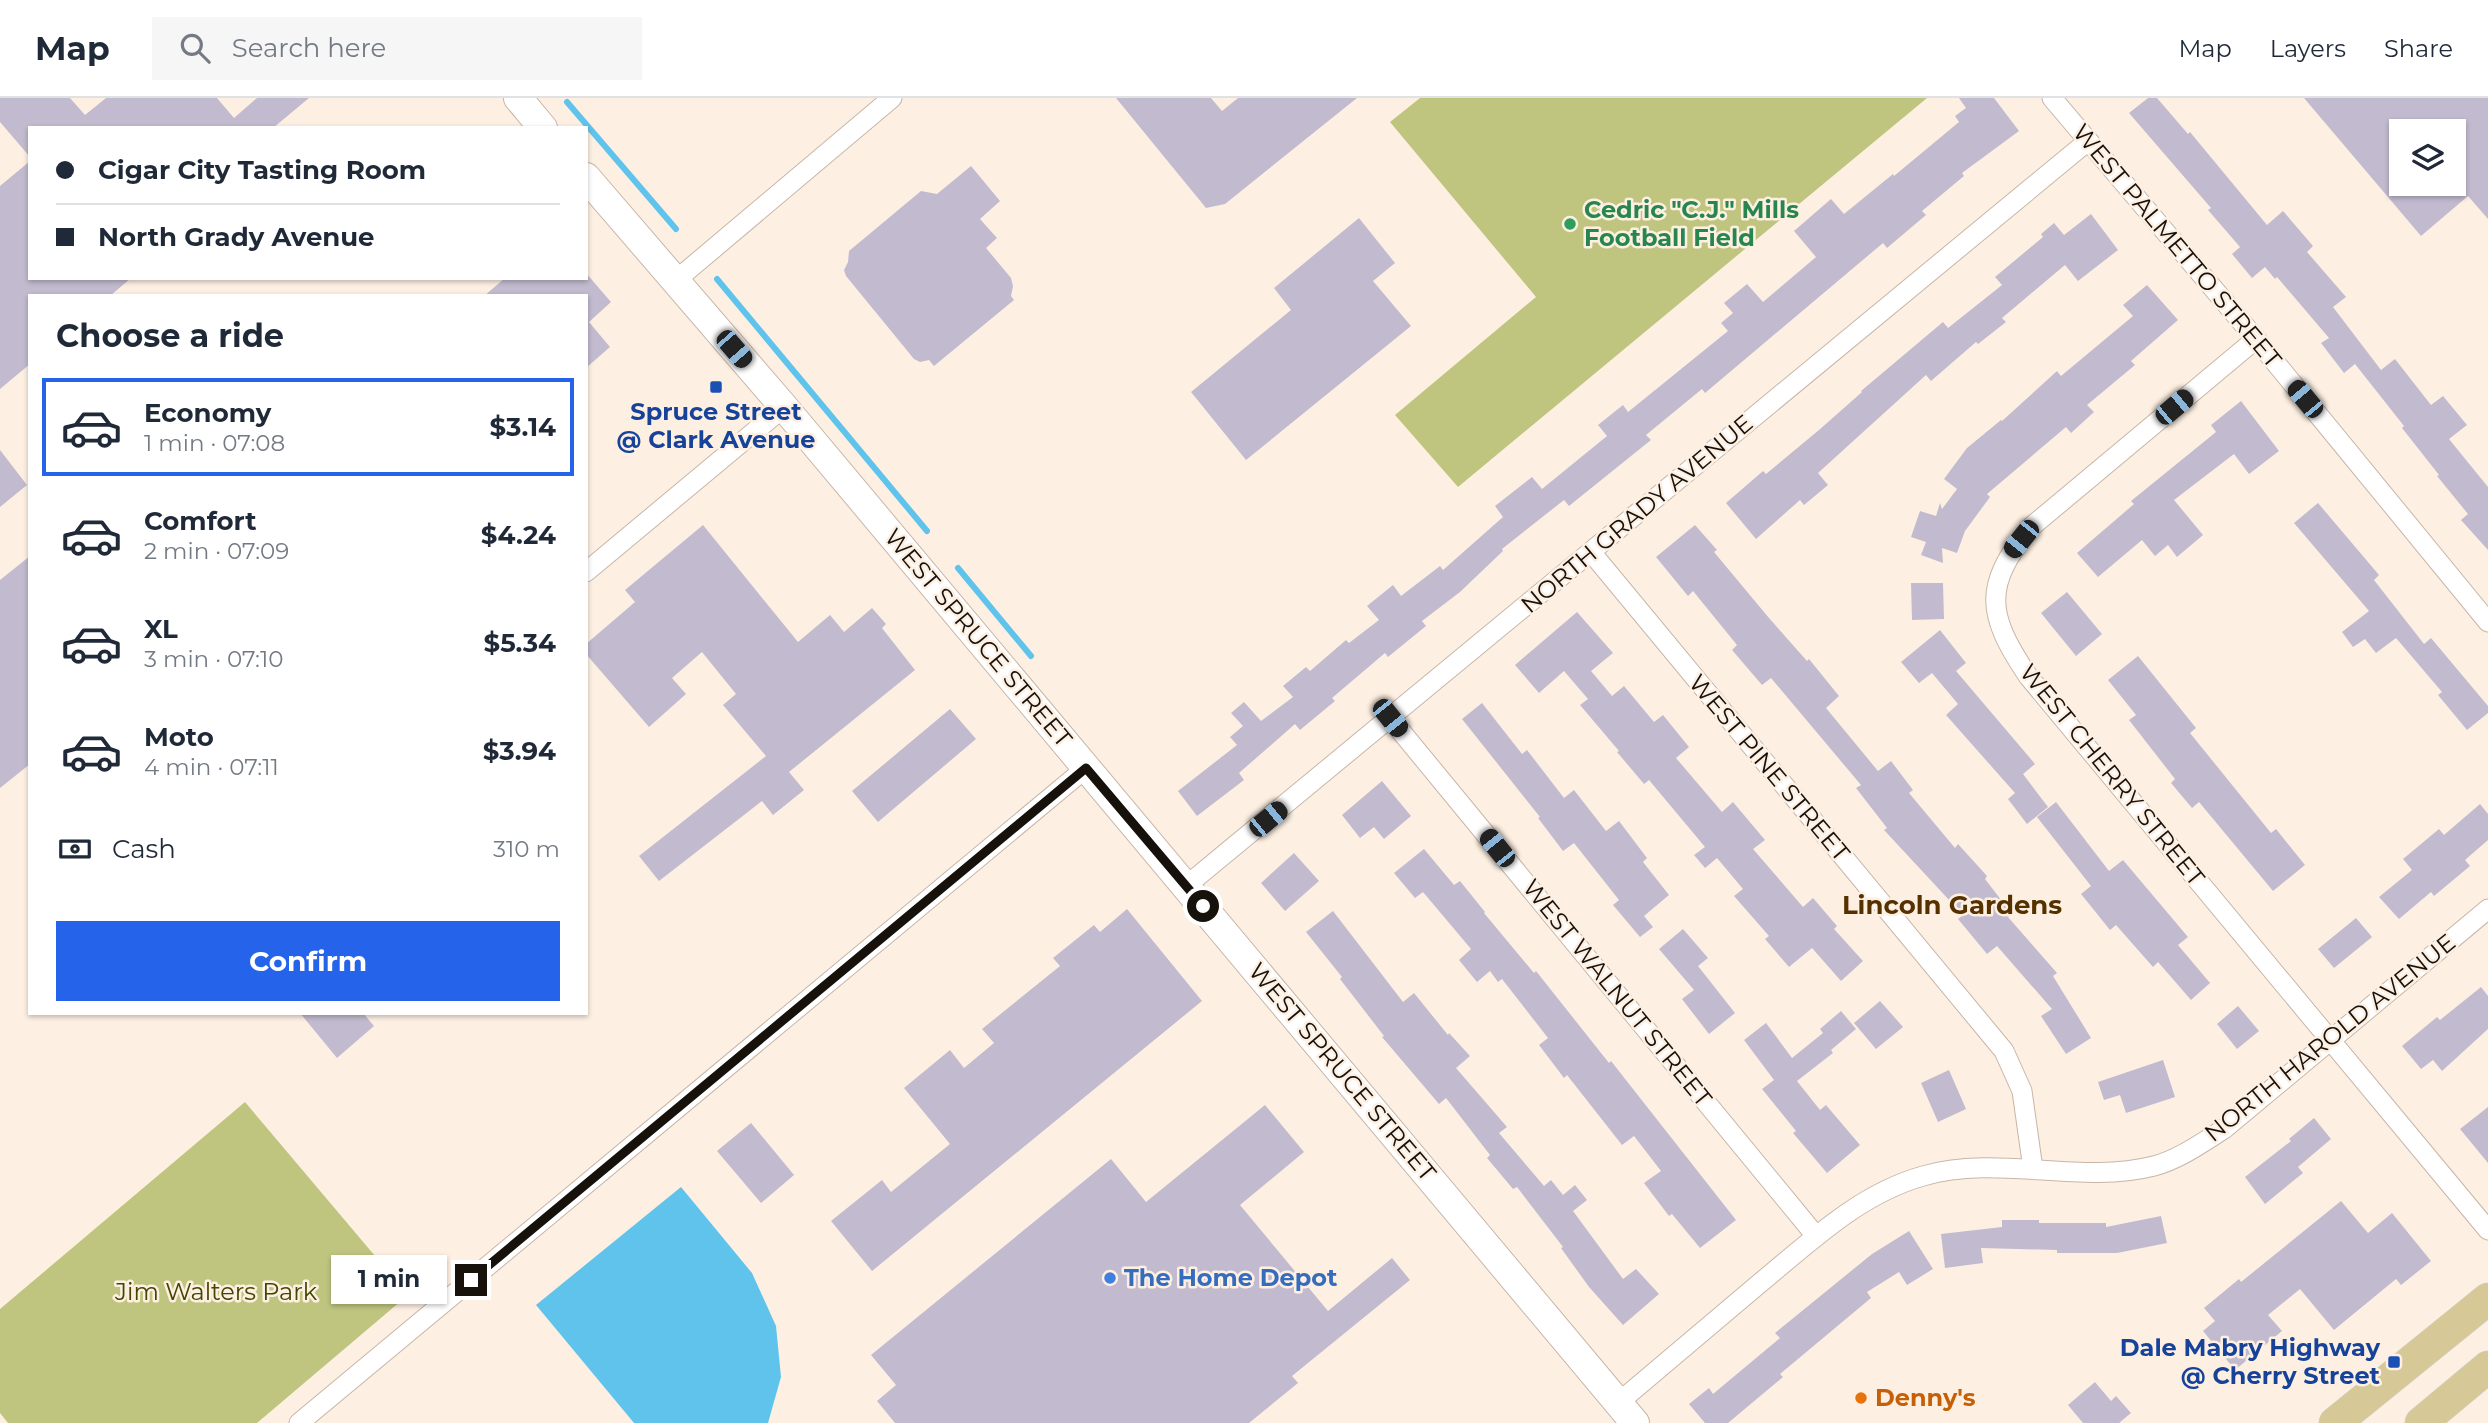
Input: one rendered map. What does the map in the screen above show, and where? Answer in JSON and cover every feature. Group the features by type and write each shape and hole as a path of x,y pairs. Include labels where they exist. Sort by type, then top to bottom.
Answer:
{"main road":[{"path":"2335,1423 2488,1299"},
{"path":"2421,1423 2487,1367"}],"street":[{"path":"518,98 541,126"},
{"path":"675,281 892,98"},
{"name":"WEST PALMETTO STREET","path":"2052,98 2256,339 2488,622"},
{"name":"NORTH GRADY AVENUE","path":"1186,886 2088,141"},
{"name":"WEST SPRUCE STREET","path":"588,179 784,407 1627,1413"},
{"name":"WEST CHERRY STREET","path":"2256,339 2031,527 2012,550 2000,571 1996,615 2007,645 2028,676 2488,1230"},
{"path":"588,570 784,407"},
{"name":"WEST PINE STREET","path":"1591,552 2004,1051 2022,1091 2033,1169"},
{"name":"WEST WALNUT STREET","path":"1390,718 1816,1236"},
{"path":"299,1423 1086,768"},
{"name":"NORTH HAROLD AVENUE","path":"1627,1413 1816,1236 1864,1200 1921,1176 1956,1168 2117,1172 2156,1166 2189,1151 2224,1129 2488,909"}],"green space":[{"path":"1420,98 1927,98 1458,487 1395,415 1536,297 1390,122"},
{"name":"Jim Walters Park","path":"245,1102 408,1295 257,1423 8,1423 0,1413 0,1309"}],"water":[{"path":"681,1187 752,1273 776,1326 781,1377 768,1423 634,1423 536,1305"}],"building":[{"path":"0,98 70,98 85,115 106,98 217,98 234,118 257,98 309,98 275,126 28,126 28,155 0,122"},
{"path":"1116,98 1211,98 1222,111 1238,98 1357,98 1225,204 1206,208"},
{"path":"1959,98 1994,98 2019,131 1962,173 1964,176 1922,211 1926,215 1887,248 1883,243 1705,393 1702,389 1646,435 1651,440 1569,506 1564,500 1502,549 1503,551 1460,592 1422,621 1426,626 1388,657 1385,653 1332,698 1335,701 1300,730 1295,724 1239,773 1244,780 1197,816 1178,791 1237,745 1230,737 1243,726 1231,713 1244,702 1261,721 1293,697 1283,686 1306,667 1310,671 1346,640 1349,643 1379,620 1367,606 1393,585 1401,596 1440,566 1443,570 1503,517 1495,506 1532,477 1542,489 1607,436 1598,425 1623,405 1628,412 1728,331 1721,323 1733,313 1724,303 1747,284 1763,302 1816,257 1794,231 1831,199 1844,214 1893,174 1894,176 1959,122 1955,116 1966,108"},
{"path":"2148,98 2157,98 2188,134 2190,132 2267,225 2283,211 2313,246 2307,252 2346,297 2333,307 2381,370 2395,359 2431,405 2443,396 2467,425 2449,439 2488,487 2488,550 2461,520 2468,514 2355,364 2344,373 2321,343 2329,338 2277,277 2275,279 2265,267 2252,278 2232,254 2240,247 2208,210 2211,208 2129,113"},
{"path":"2304,98 2488,98 2488,219 2468,196 2421,236"},
{"path":"28,163 28,280 129,280 112,294 28,294 28,366 0,389 0,186"},
{"path":"971,166 1000,201 980,219 997,238 986,248 1011,278 1011,296 1014,300 934,366 929,360 920,362 914,359 846,276 844,270 849,251 921,191 937,194"},
{"path":"2091,214 2118,250 2078,281 2065,265 2002,318 2006,322 1978,344 1976,342 1931,381 1926,375 1818,473 1828,485 1804,505 1800,500 1756,539 1726,503 1763,471 1766,474 1819,430 1943,322 1948,328 2002,285 1995,277 2043,237 2041,234 2054,223 2064,235"},
{"path":"1359,218 1395,263 1373,281 1411,326 1246,460 1191,392 1291,310 1274,288"},
{"path":"588,275 611,302 589,322 610,347 588,366 588,294 486,294 503,280 588,280"},
{"path":"2147,285 2178,320 2131,361 2135,365 2087,405 2094,412 2071,433 2066,427 1987,494 1990,497 1965,531 1957,553 1942,548 1943,563 1921,555 1926,542 1911,537 1920,511 1936,516 1940,503 1942,509 1957,489 1944,479 1967,448 2002,421 2057,371 2061,376 2133,316 2123,305"},
{"path":"2241,401 2279,451 2249,474 2234,454 2174,500 2203,535 2177,557 2168,545 2155,556 2142,540 2098,577 2077,553 2134,504 2131,501 2216,432 2211,425"},
{"path":"0,450 27,485 0,507"},
{"path":"2318,503 2379,575 2374,580 2424,644 2431,638 2488,706 2488,713 2467,730 2438,695 2442,692 2396,638 2376,653 2365,639 2353,647 2342,632 2369,611 2294,523"},
{"path":"703,525 798,642 830,615 844,632 872,608 886,624 882,628 915,670 789,772 804,790 773,815 762,801 659,881 639,856 766,756 723,705 736,694 702,652 672,678 686,694 649,727 588,656 588,642 635,602 625,590"},
{"path":"1695,525 1769,618 1807,661 1809,659 1839,696 1826,708 1878,771 1891,761 1913,790 1909,793 1955,848 1958,844 1987,876 1985,879 2012,914 2008,917 2057,973 2053,976 2091,1038 2066,1054 2041,1016 2052,1009 1997,946 1987,954 1958,919 1963,915 1884,830 1887,828 1856,788 1861,785 1771,678 1762,685 1732,650 1737,645 1693,591 1688,596 1656,557"},
{"path":"28,558 28,766 0,788 0,580"},
{"path":"1911,583 1943,583 1944,619 1912,620"},
{"path":"2067,592 2102,634 2076,656 2041,613"},
{"path":"1577,612 1613,653 1591,671 1612,696 1624,686 1654,722 1663,715 1689,747 1676,758 1722,812 1733,802 1765,840 1753,849 1803,907 1813,898 1837,926 1834,929 1863,961 1841,981 1812,948 1789,967 1765,939 1769,936 1734,896 1743,889 1717,858 1705,868 1694,855 1705,847 1649,780 1644,784 1617,752 1619,751 1580,705 1588,699 1564,671 1539,693 1515,665"},
{"path":"1940,630 1966,663 1956,671 2035,764 2023,774 2048,807 2027,824 2008,799 2015,793 1946,715 1958,704 1932,673 1919,683 1901,662"},
{"path":"2138,656 2196,728 2190,733 2271,833 2276,829 2305,865 2273,891 2199,802 2192,808 2171,783 2175,779 2129,720 2136,715 2108,680"},
{"path":"1482,703 1522,754 1527,750 1564,798 1574,790 1606,831 1619,821 1647,858 1643,862 1669,895 1644,916 1653,927 1640,937 1613,905 1619,900 1574,843 1563,851 1538,818 1540,817 1462,719"},
{"path":"950,709 976,739 878,822 852,791"},
{"path":"1382,781 1411,816 1384,839 1374,827 1360,838 1342,815"},
{"path":"2056,802 2109,871 2123,860 2188,937 2178,945 2210,983 2191,1000 2158,962 2153,967 2116,925 2110,930 2081,894 2091,886 2037,817"},
{"path":"2480,804 2488,814 2488,840 2465,860 2470,866 2434,896 2431,892 2399,919 2379,897 2412,870 2403,859 2439,829 2444,835"},
{"path":"1424,849 1454,885 1460,881 1534,973 1536,971 1609,1063 1611,1061 1736,1220 1700,1248 1672,1214 1669,1216 1644,1183 1661,1171 1634,1136 1622,1145 1567,1075 1564,1078 1539,1045 1548,1038 1502,979 1498,982 1490,971 1477,982 1459,960 1471,949 1423,892 1415,898 1394,873"},
{"path":"1294,853 1319,881 1285,911 1261,883"},
{"path":"1127,909 1202,1001 872,1271 831,1221 882,1180 891,1192 950,1144 904,1088 950,1050 964,1068 994,1043 982,1029 1060,966 1053,958 1094,925 1100,932"},
{"path":"1333,911 1403,1002 1414,993 1448,1035 1449,1033 1470,1056 1456,1068 1507,1127 1499,1133 1544,1186 1551,1180 1563,1195 1575,1185 1587,1200 1573,1211 1623,1279 1636,1269 1659,1294 1623,1325 1589,1287 1561,1248 1563,1247 1517,1187 1513,1189 1487,1158 1490,1155 1446,1098 1439,1104 1382,1037 1384,1036 1340,979 1342,977 1306,932"},
{"path":"2356,918 2372,937 2334,968 2318,949"},
{"path":"1683,929 1708,958 1698,966 1735,1013 1709,1034 1682,999 1694,990 1659,949"},
{"path":"2481,987 2488,996 2488,1029 2442,1071 2433,1060 2421,1069 2402,1046 2437,1017 2440,1020"},
{"path":"1880,1001 1903,1027 1876,1049 1854,1023"},
{"path":"2238,1006 2259,1031 2237,1049 2217,1024"},
{"path":"1841,1011 1856,1029 1831,1050 1833,1053 1797,1081 1820,1110 1826,1105 1860,1145 1827,1173 1793,1133 1796,1131 1762,1089 1774,1080 1744,1040 1766,1023 1792,1058 1823,1033 1820,1029"},
{"path":"302,1015 365,1015 374,1026 337,1058"},
{"path":"2163,1060 2175,1097 2126,1113 2120,1095 2104,1100 2098,1082"},
{"path":"1949,1070 1966,1109 1938,1122 1921,1083"},
{"name":"The Home Depot","path":"1265,1105 1304,1152 1240,1205 1328,1311 1392,1258 1410,1280 1292,1376 1298,1383 1249,1423 895,1423 877,1401 896,1385 871,1355 1111,1159 1146,1202"},
{"path":"2488,1107 2488,1163 2460,1129"},
{"path":"2314,1118 2331,1139 2298,1167 2303,1173 2265,1204 2245,1177 2291,1141 2289,1139"},
{"path":"751,1123 794,1175 761,1203 717,1151"},
{"path":"2341,1201 2368,1233 2392,1213 2431,1261 2401,1285 2396,1279 2334,1330 2300,1289 2268,1315 2282,1331 2235,1370 2203,1331 2215,1321 2204,1308 2239,1279 2241,1282"},
{"path":"2161,1216 2167,1243 2117,1253 2057,1253 2057,1250 1981,1248 1983,1263 1945,1268 1941,1234 2002,1227 2002,1220 2106,1223 2106,1227"},
{"path":"1909,1231 1933,1269 1907,1285 1899,1272 1867,1292 1871,1298 1780,1374 1783,1377 1728,1423 1705,1423 1689,1404 1709,1388 1713,1394 1780,1338 1775,1333 1872,1254"},
{"path":"2095,1382 2111,1401 2116,1396 2131,1413 2119,1423 2083,1423 2068,1405"}],"waterway":[{"path":"567,102 588,126"},
{"path":"588,126 676,229"},
{"path":"717,279 927,531"},
{"path":"958,568 1031,656"}],"place":[{"name":"Cedric \"C.J.\" Mills Football Field","path":"1570,224"},
{"name":"Spruce Street @ Clark Avenue","path":"716,387"},
{"name":"The Home Depot","path":"1110,1278"},
{"name":"Dale Mabry Highway @ Cherry Street","path":"2394,1362"},
{"name":"Denny's","path":"1861,1398"}],"district":[{"name":"Lincoln Gardens","path":"1952,905"}],"route":[{"path":"471,1280 1086,768 1203,906"}]}
